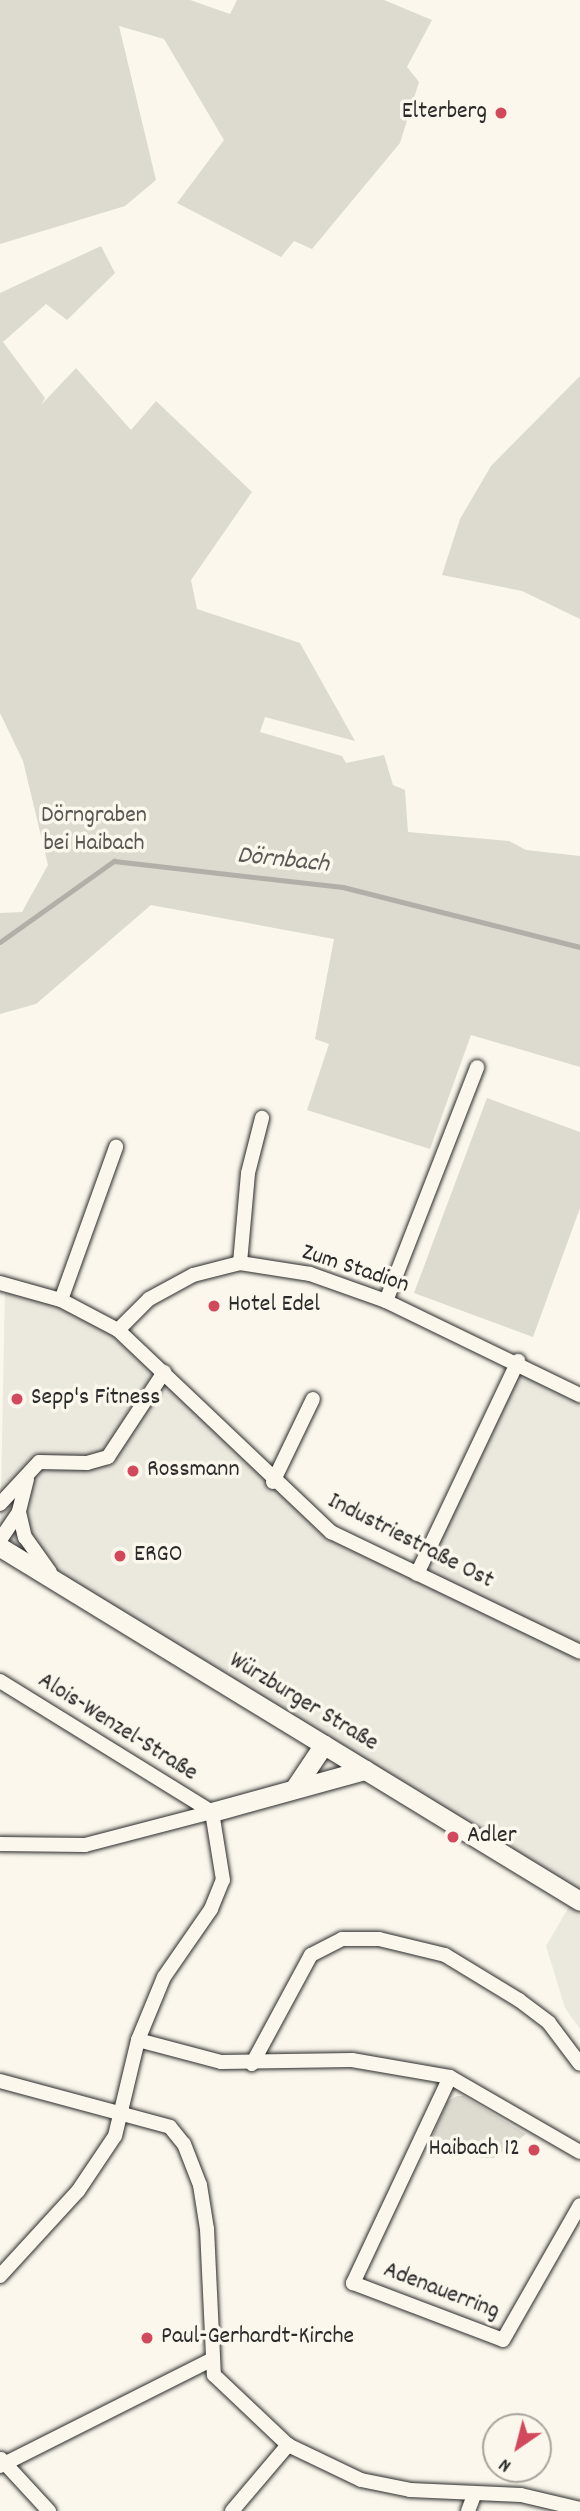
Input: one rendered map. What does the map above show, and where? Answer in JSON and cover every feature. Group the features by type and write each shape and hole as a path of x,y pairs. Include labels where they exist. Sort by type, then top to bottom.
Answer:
{"main road":[{"name":"Würzburger Straße","path":"0,1547 580,1901"},
{"path":"296,1786 324,1744"},
{"path":"212,1812 296,1786 365,1770"}],"street":[{"path":"386,1301 478,1067"},
{"path":"240,1263 248,1173 262,1118"},
{"path":"61,1300 116,1147"},
{"name":"Zum Stadion","path":"118,1330 149,1299 192,1275 240,1263 310,1274 386,1301 518,1361 580,1395"},
{"name":"Industriestraße Ost","path":"1,1287 61,1300 118,1330 164,1372 273,1482 331,1532 580,1652"},
{"path":"417,1574 518,1361"},
{"path":"0,1504 39,1462 108,1457 164,1372"},
{"path":"273,1482 313,1399"},
{"path":"0,1540 19,1511 27,1478"},
{"path":"19,1511 25,1537 60,1583"},
{"name":"Alois-Wenzel-Straße","path":"0,1681 212,1812"},
{"path":"0,1844 85,1845 212,1812 223,1880 211,1909 164,1977 138,2040 118,2112 115,2136 97,2165 0,2276"},
{"path":"252,2064 311,1955 342,1939 379,1938 444,1955 519,2000 549,2023 580,2064"},
{"path":"138,2040 252,2064 352,2060 450,2077 580,2152"},
{"name":"Adenauerring","path":"450,2077 353,2283 503,2340 580,2205"},
{"path":"0,2081 170,2127 201,2185 214,2375 288,2445 361,2480 475,2493 521,2495 580,2509"},
{"path":"49,2511 2,2463 211,2360"},
{"path":"232,2511 288,2445"},
{"path":"468,2511 475,2493"}],"shaded area":[{"path":"5,1288 60,1301 117,1330 301,1510 416,1574 518,1361 580,1398 580,2029 565,2008 546,1946 574,1898 0,1547"}],"green space":[{"path":"0,0 190,0 230,14 237,0 384,0 432,20 407,67 419,82 400,143 312,249 294,241 281,257 177,203 224,140 164,39 119,26 156,180 125,206 0,244"},
{"name":"Dörngraben bei Haibach","path":"101,246 115,273 67,320 46,304 3,342 45,398 41,405 76,368 131,430 156,401 252,492 191,580 197,609 300,643 355,741 265,717 260,732 342,756 346,763 384,755 393,785 405,790 408,832 509,841 526,850 580,856 580,1067 471,1035 430,1149 307,1110 329,1044 315,1039 334,939 151,905 36,1004 0,1014 0,913 22,912 48,865 23,761 0,713 0,293"},
{"path":"580,376 580,619 522,591 442,575 460,519 491,466"},
{"path":"487,1098 580,1132 580,1208 533,1337 414,1293"},
{"path":"457,2096 463,2096 526,2134 494,2158 481,2158 433,2135 447,2102"}],"waterway":[{"name":"Dörnbach","path":"0,942 114,861 343,887 580,947"}],"place":[{"name":"Elterberg","path":"501,113"},
{"name":"Hotel Edel","path":"214,1306"},
{"name":"Sepp's Fitness","path":"17,1399"},
{"name":"Rossmann","path":"133,1471"},
{"name":"ERGO","path":"120,1556"},
{"name":"Adler","path":"453,1837"},
{"name":"Haibach 12","path":"534,2150"},
{"name":"Paul-Gerhardt-Kirche","path":"147,2338"}]}
